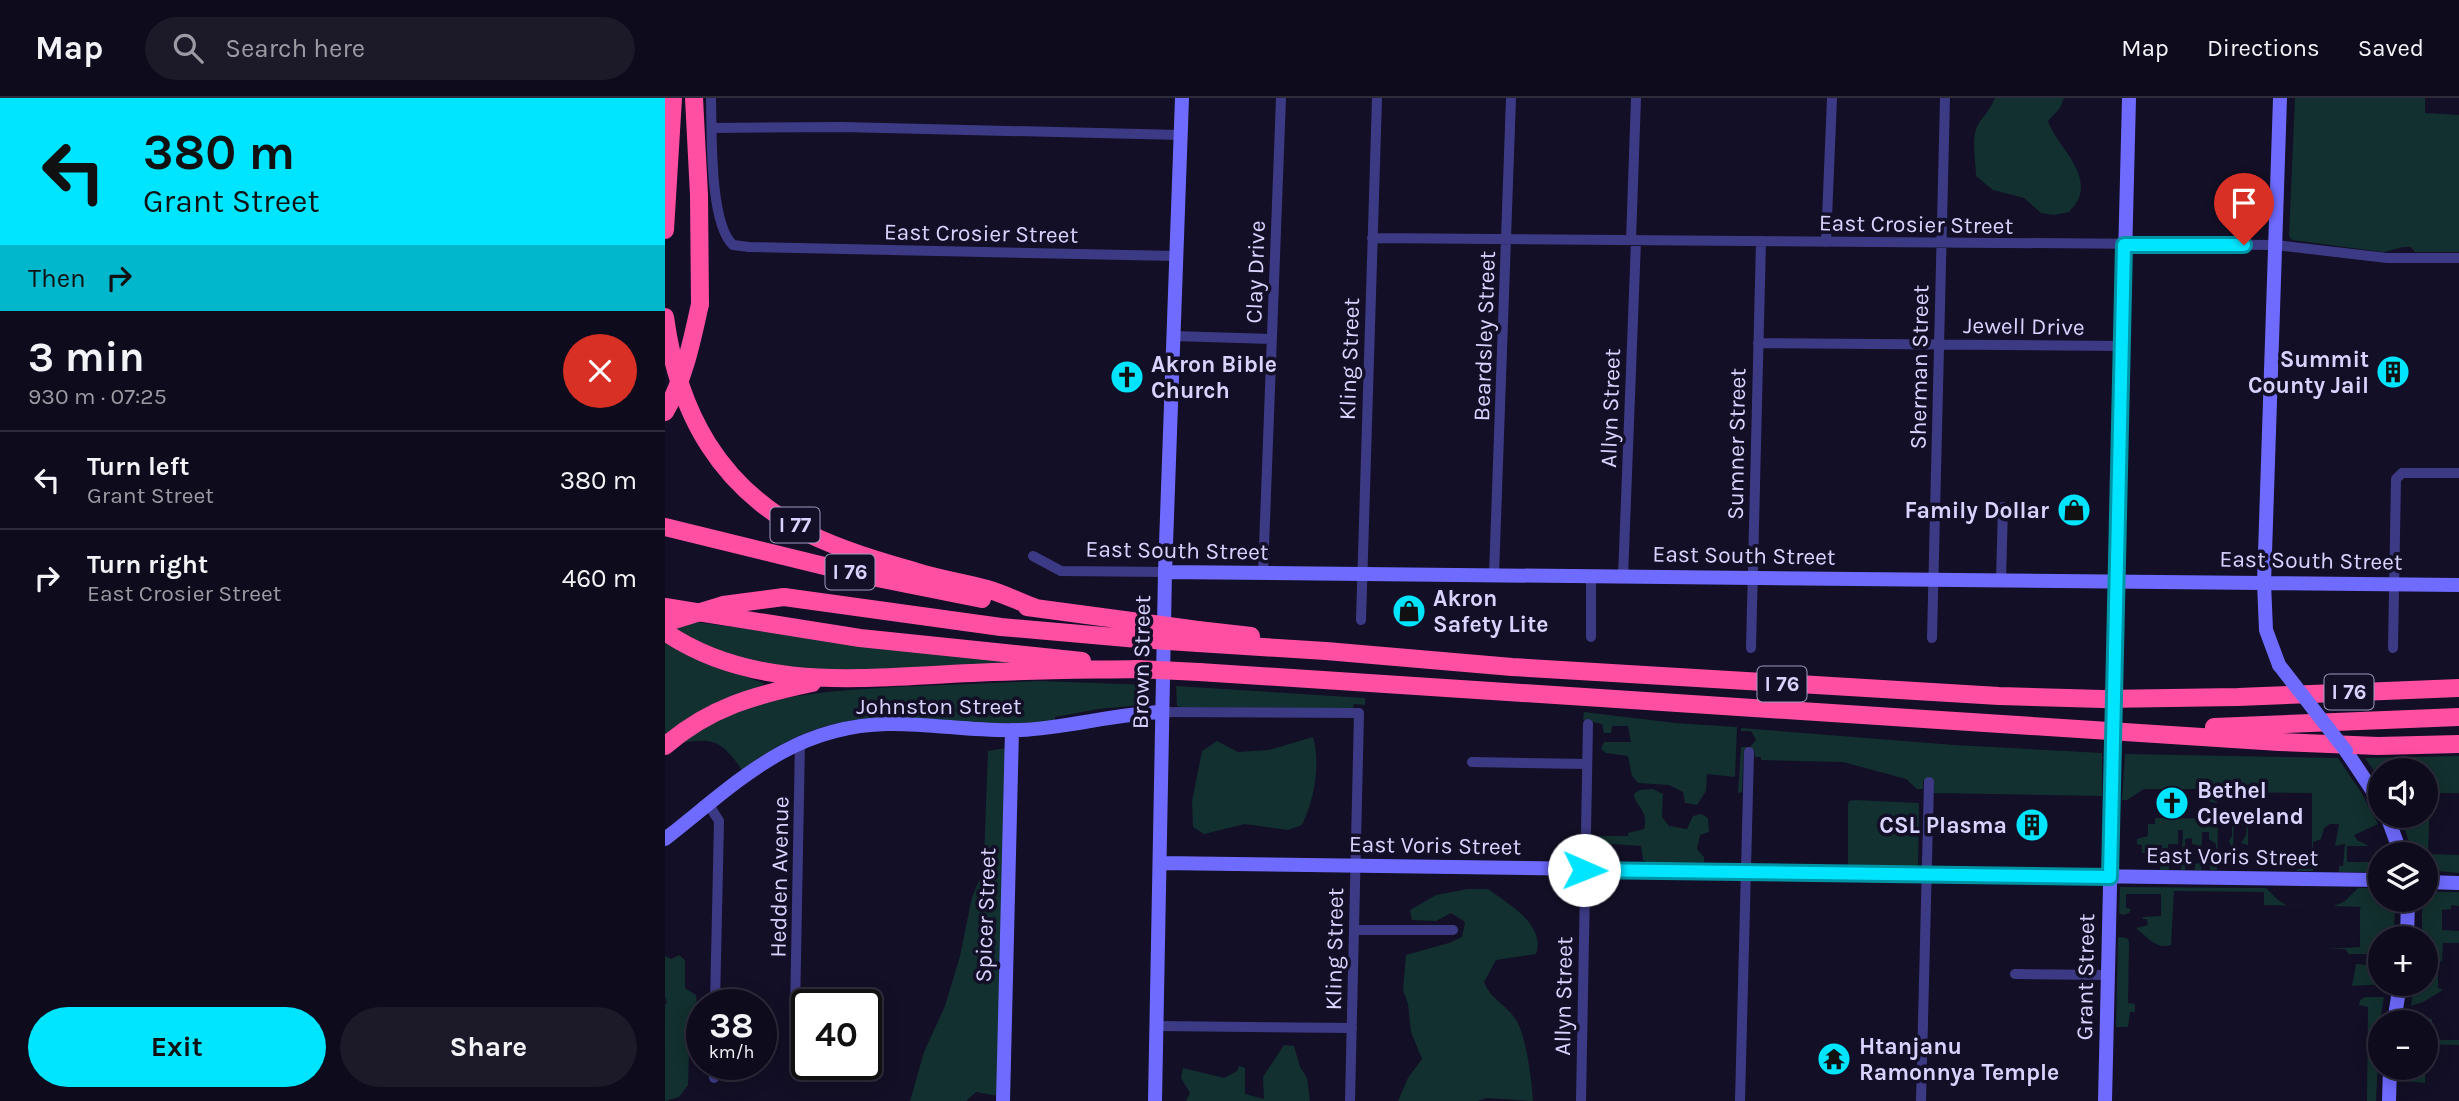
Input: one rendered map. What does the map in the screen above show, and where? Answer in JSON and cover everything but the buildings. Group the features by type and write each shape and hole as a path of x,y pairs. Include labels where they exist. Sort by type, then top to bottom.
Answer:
{"highway":[{"path":"665,230 673,98"},
{"path":"665,412 673,400 690,351 700,304 699,195 694,98"},
{"name":"I 77","path":"665,317 683,398 695,424 720,463 751,495 808,533 845,549 917,572 988,590 1037,608"},
{"name":"I 76","path":"665,527 884,580 1037,608 1138,631 1326,651 1513,667 1926,693 2103,699 2238,697 2459,688"},
{"path":"665,624 723,605 784,597 1002,627 1138,631"},
{"name":"I 76","path":"665,607 860,638 1051,657 1138,669 2127,731 2459,717"},
{"path":"665,632 730,664 773,674 829,679 979,672 1138,669"},
{"path":"2238,697 2459,676"},
{"path":"665,746 695,723 754,695 829,679"},
{"path":"2127,731 2341,744 2459,744"}],"main road":[{"name":"Brown Street","path":"1155,1101 1165,572 1182,98"},
{"name":"Grant Street","path":"2105,1101 2129,98"},
{"path":"2280,98 2264,583 2266,630 2279,665 2368,783"},
{"name":"East South Street","path":"1165,572 2459,584"},
{"name":"Johnston Street","path":"665,839 763,763 800,741 832,731 868,725 912,724 1013,730 1118,715 1162,712"},
{"name":"Spicer Street","path":"1003,1101 1013,730"},
{"name":"East Voris Street","path":"1160,863 2368,880"},
{"path":"2438,882 2459,883"},
{"path":"2389,1101 2390,1080"}],"street":[{"name":"East Crosier Street","path":"711,98 715,188 727,238 733,245 1176,256"},
{"name":"Clay Drive","path":"1263,573 1281,98"},
{"name":"Kling Street","path":"1361,620 1377,98"},
{"name":"Beardsley Street","path":"1494,575 1511,98"},
{"name":"Allyn Street","path":"1623,577 1636,98"},
{"path":"1826,242 1832,98"},
{"name":"Sherman Street","path":"1932,638 1945,98"},
{"path":"712,128 855,128 1181,135"},
{"name":"East Crosier Street","path":"1372,238 2276,245 2387,258 2459,258"},
{"name":"Sumner Street","path":"1751,648 1761,241"},
{"path":"1173,336 1272,339"},
{"name":"Jewell Drive","path":"1758,344 2122,346"},
{"path":"2393,648 2392,584 2396,479 2402,472 2459,473"},
{"path":"2001,580 2003,507"},
{"name":"East South Street","path":"1033,556 1061,571 1165,572"},
{"path":"1591,576 1591,637"},
{"name":"Kling Street","path":"1162,712 1359,713 1350,1101"},
{"name":"Allyn Street","path":"1581,1101 1588,724"},
{"name":"Hedden Avenue","path":"795,989 800,741"},
{"path":"1740,1101 1749,752"},
{"path":"1472,762 1587,764"},
{"path":"1921,1101 1929,782"},
{"path":"709,805 719,821 715,989"},
{"path":"1354,929 1453,930"},
{"path":"2015,974 2108,975"},
{"path":"1157,1026 1352,1028"}],"green space":[{"path":"1995,98 2064,98 2060,108 2048,121 2076,167 2079,177 2079,198 2069,212 2054,215 2041,213 2024,198 1993,190 1976,176 1976,129"},
{"path":"2295,98 2425,98 2425,113 2459,115 2459,252 2415,252 2411,247 2407,247 2383,252 2292,240 2289,236"},
{"path":"665,618 833,640 1060,664 810,671 734,658 676,631"},
{"path":"665,642 692,657 763,685 737,696 665,737"},
{"path":"1039,681 1150,685 1150,696 1141,705 1099,709 1038,722 986,724 894,718 846,721 814,730 784,743 742,770 728,752 715,743 699,741 677,744 727,715 781,699 809,694 895,687"},
{"path":"1176,686 1365,698 1365,705 1354,704 1353,708 1349,709 1181,707 1177,706"},
{"path":"1584,712 1737,727 1735,777 1707,774 1706,791 1697,805 1685,803 1683,792 1669,785 1638,783 1632,776 1628,756 1606,753 1601,749 1604,742 1631,742 1628,726 1612,726 1611,733 1604,733 1602,724 1583,720"},
{"path":"1741,728 1954,745 2102,753 2102,796 1934,793 1934,781 1923,781 1923,789 1917,789 1906,779 1843,762 1761,760 1761,757 1755,757 1754,750 1744,749 1742,792 1738,793 1741,747 1750,747 1756,740 1751,731 1741,731"},
{"path":"1313,737 1315,782 1302,825 1288,830 1245,824 1204,834 1193,827 1192,801 1202,751 1217,741 1238,752 1269,750"},
{"path":"1006,748 998,1096 976,1092 966,1101 910,1101 924,1052 945,1006 960,956 972,897 981,876 988,751"},
{"path":"2125,754 2338,758 2368,805 2369,828 2354,835 2368,846 2347,846 2347,862 2368,862 2368,872 2339,872 2339,866 2343,866 2345,844 2335,846 2339,824 2330,824 2324,828 2321,839 2313,842 2313,871 2297,871 2312,869 2312,793 2229,792 2228,799 2217,799 2217,803 2201,800 2197,789 2144,789 2127,800 2122,800"},
{"path":"2459,756 2459,793 2438,793 2438,758 2368,758 2368,762 2365,758"},
{"path":"1653,789 1663,794 1662,817 1669,826 1687,829 1693,816 1701,814 1708,818 1709,832 1700,835 1697,849 1704,857 1704,862 1648,863 1643,860 1641,846 1599,843 1600,836 1628,836 1628,833 1644,829 1645,817 1634,794 1640,790"},
{"path":"1849,801 1919,803 1918,867 1848,866 1848,805"},
{"path":"2155,818 2243,819 2248,822 2248,845 2241,843 2247,826 2234,824 2231,846 2229,841 2232,836 2232,823 2218,823 2217,870 2210,870 2210,864 2216,863 2216,844 2209,839 2209,832 2202,832 2201,870 2195,870 2195,864 2199,863 2200,846 2192,844 2192,838 2185,839 2185,870 2181,870 2183,830 2178,830 2178,844 2168,844 2169,870 2160,870 2162,845 2155,845 2155,854 2142,853 2142,845 2137,844 2137,839 2148,836 2148,824 2155,824"},
{"path":"2404,828 2429,828 2428,842 2409,842"},
{"path":"2438,854 2459,855 2459,873 2438,871"},
{"path":"2120,887 2266,888 2286,905 2331,906 2264,905 2264,892 2174,891 2171,945 2161,946 2136,928 2148,925 2147,919 2143,917 2161,916 2161,894 2126,894 2126,908 2131,909 2123,915 2119,913"},
{"path":"2358,888 2368,888 2368,912 2395,912 2394,926 2368,926 2368,954 2349,954 2345,949 2327,949 2360,947 2362,907 2333,906 2344,902"},
{"path":"1468,889 1488,889 1515,908 1536,933 1536,954 1496,960 1484,982 1520,1027 1528,1059 1533,1101 1487,1098 1477,1101 1398,1101 1408,1078 1422,1059 1411,1032 1408,1004 1403,990 1406,955 1462,937 1465,922 1451,913 1436,921 1412,920 1410,910 1436,895"},
{"path":"2438,892 2459,892 2459,906 2451,905 2451,909 2442,910 2442,930 2459,931 2459,943 2443,943 2442,961 2438,962 2438,926 2422,926 2422,912 2438,912"},
{"path":"2118,937 2127,938 2129,942 2128,1003 2135,1004 2135,1012 2130,1012 2128,1027 2116,1027"},
{"path":"679,955 685,960 688,1085 679,1097 665,1101 665,956 671,959"},
{"path":"2356,964 2368,965 2368,985 2352,986"},
{"path":"2412,996 2433,996 2423,1002 2411,1006"},
{"path":"2365,997 2384,997 2382,1010 2368,1010 2368,1080 2377,1080 2376,1101 2367,1101 2368,1007 2359,1005 2360,1000"},
{"path":"2438,1040 2459,1040 2459,1045 2438,1044"},
{"path":"1284,1045 1294,1046 1300,1067 1307,1078 1310,1101 1186,1101 1190,1093 1181,1078 1183,1068 1224,1078 1237,1071 1239,1066 1245,1068 1245,1094 1264,1099 1263,1077"},
{"path":"2403,1080 2425,1080 2425,1083"}],"place":[{"name":"Summit County Jail","path":"2393,372"},
{"name":"Akron Bible Church","path":"1127,377"},
{"name":"Family Dollar","path":"2074,510"},
{"name":"Akron Safety Lite","path":"1409,611"},
{"name":"Bethel Cleveland","path":"2172,803"},
{"name":"CSL Plasma","path":"2032,825"},
{"name":"Htanjanu Ramonnya Temple","path":"1834,1059"}],"route":[{"path":"1584,870 2110,877 2124,245 2244,245"}]}
